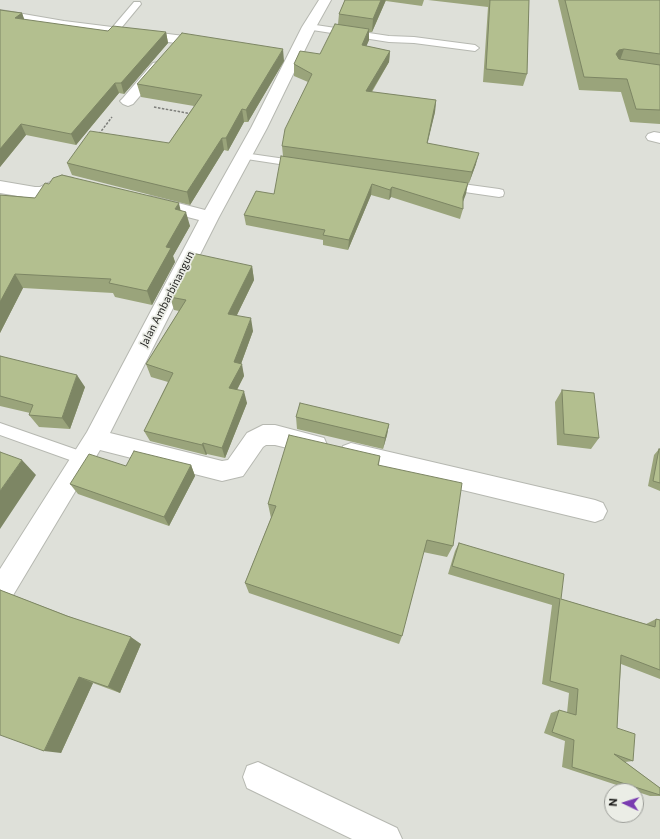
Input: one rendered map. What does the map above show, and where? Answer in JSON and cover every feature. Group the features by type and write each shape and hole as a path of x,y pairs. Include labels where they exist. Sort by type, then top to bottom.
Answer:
{"street":[{"name":"Jalan Ambarbinangun","path":"0,593 95,439 210,217 259,128 287,55 309,27 325,0"},
{"path":"0,14 64,25 220,44"},
{"path":"128,101 181,39"},
{"path":"0,187 35,193 44,192 63,182 83,185"},
{"path":"135,198 210,217"},
{"path":"95,439 222,471 235,469 255,440 263,435 275,435 595,511"},
{"path":"258,777 386,839"}],"lane":[{"path":"114,31 137,4"},
{"path":"309,27 389,39 414,40 475,48"},
{"path":"244,156 313,166"},
{"path":"437,184 499,193"},
{"path":"0,429 82,458"}],"path":[{"path":"128,101 197,116"},
{"path":"99,134 113,116 105,115"}],"building":[{"path":"345,0 381,0 373,19 339,14"},
{"path":"490,0 529,0 527,74 486,69"},
{"path":"565,0 660,0 660,54 624,49 619,50 616,54 619,59 660,65 660,110 636,109 627,79 584,77"},
{"path":"0,10 22,13 15,18 108,31 113,26 166,32 121,83 115,83 71,134 21,124 0,149"},
{"path":"335,24 369,29 362,45 390,51 366,91 436,100 427,143 479,153 472,172 282,146 285,129 312,74 294,64 300,51 320,54"},
{"path":"182,33 283,49 246,110 242,109 226,138 222,138 187,192 67,163 90,131 169,143 202,95 137,84"},
{"path":"281,156 468,183 463,197 463,209 392,187 390,190 372,184 349,240 323,235 325,230 244,215 256,191 274,194"},
{"path":"62,175 179,203 175,209 186,212 166,247 171,248 147,291 109,283 111,279 15,274 0,302 0,195 35,198 45,183 49,184 53,178"},
{"path":"192,253 252,266 228,314 251,318 234,362 242,364 229,388 244,391 222,448 203,443 202,445 144,431 173,373 146,364 186,300 170,297"},
{"path":"0,356 77,375 62,418 29,415 33,405 0,396"},
{"path":"562,390 594,393 599,438 564,434"},
{"path":"300,403 389,424 385,438 296,417"},
{"path":"289,435 380,456 378,465 462,483 453,546 427,540 402,636 245,583 276,506 268,504"},
{"path":"660,449 660,483 653,481"},
{"path":"134,451 191,465 164,517 70,484 89,454 126,466"},
{"path":"0,452 22,460 0,491"},
{"path":"459,543 564,574 561,599 655,627 656,619 660,620 660,670 621,655 617,728 635,734 633,761 614,754 660,788 660,795 644,790 644,783 622,783 572,767 574,740 552,732 559,710 576,715 578,689 550,681 560,599 452,566"},
{"path":"0,590 67,616 131,637 108,687 79,677 44,751 0,735"}]}
